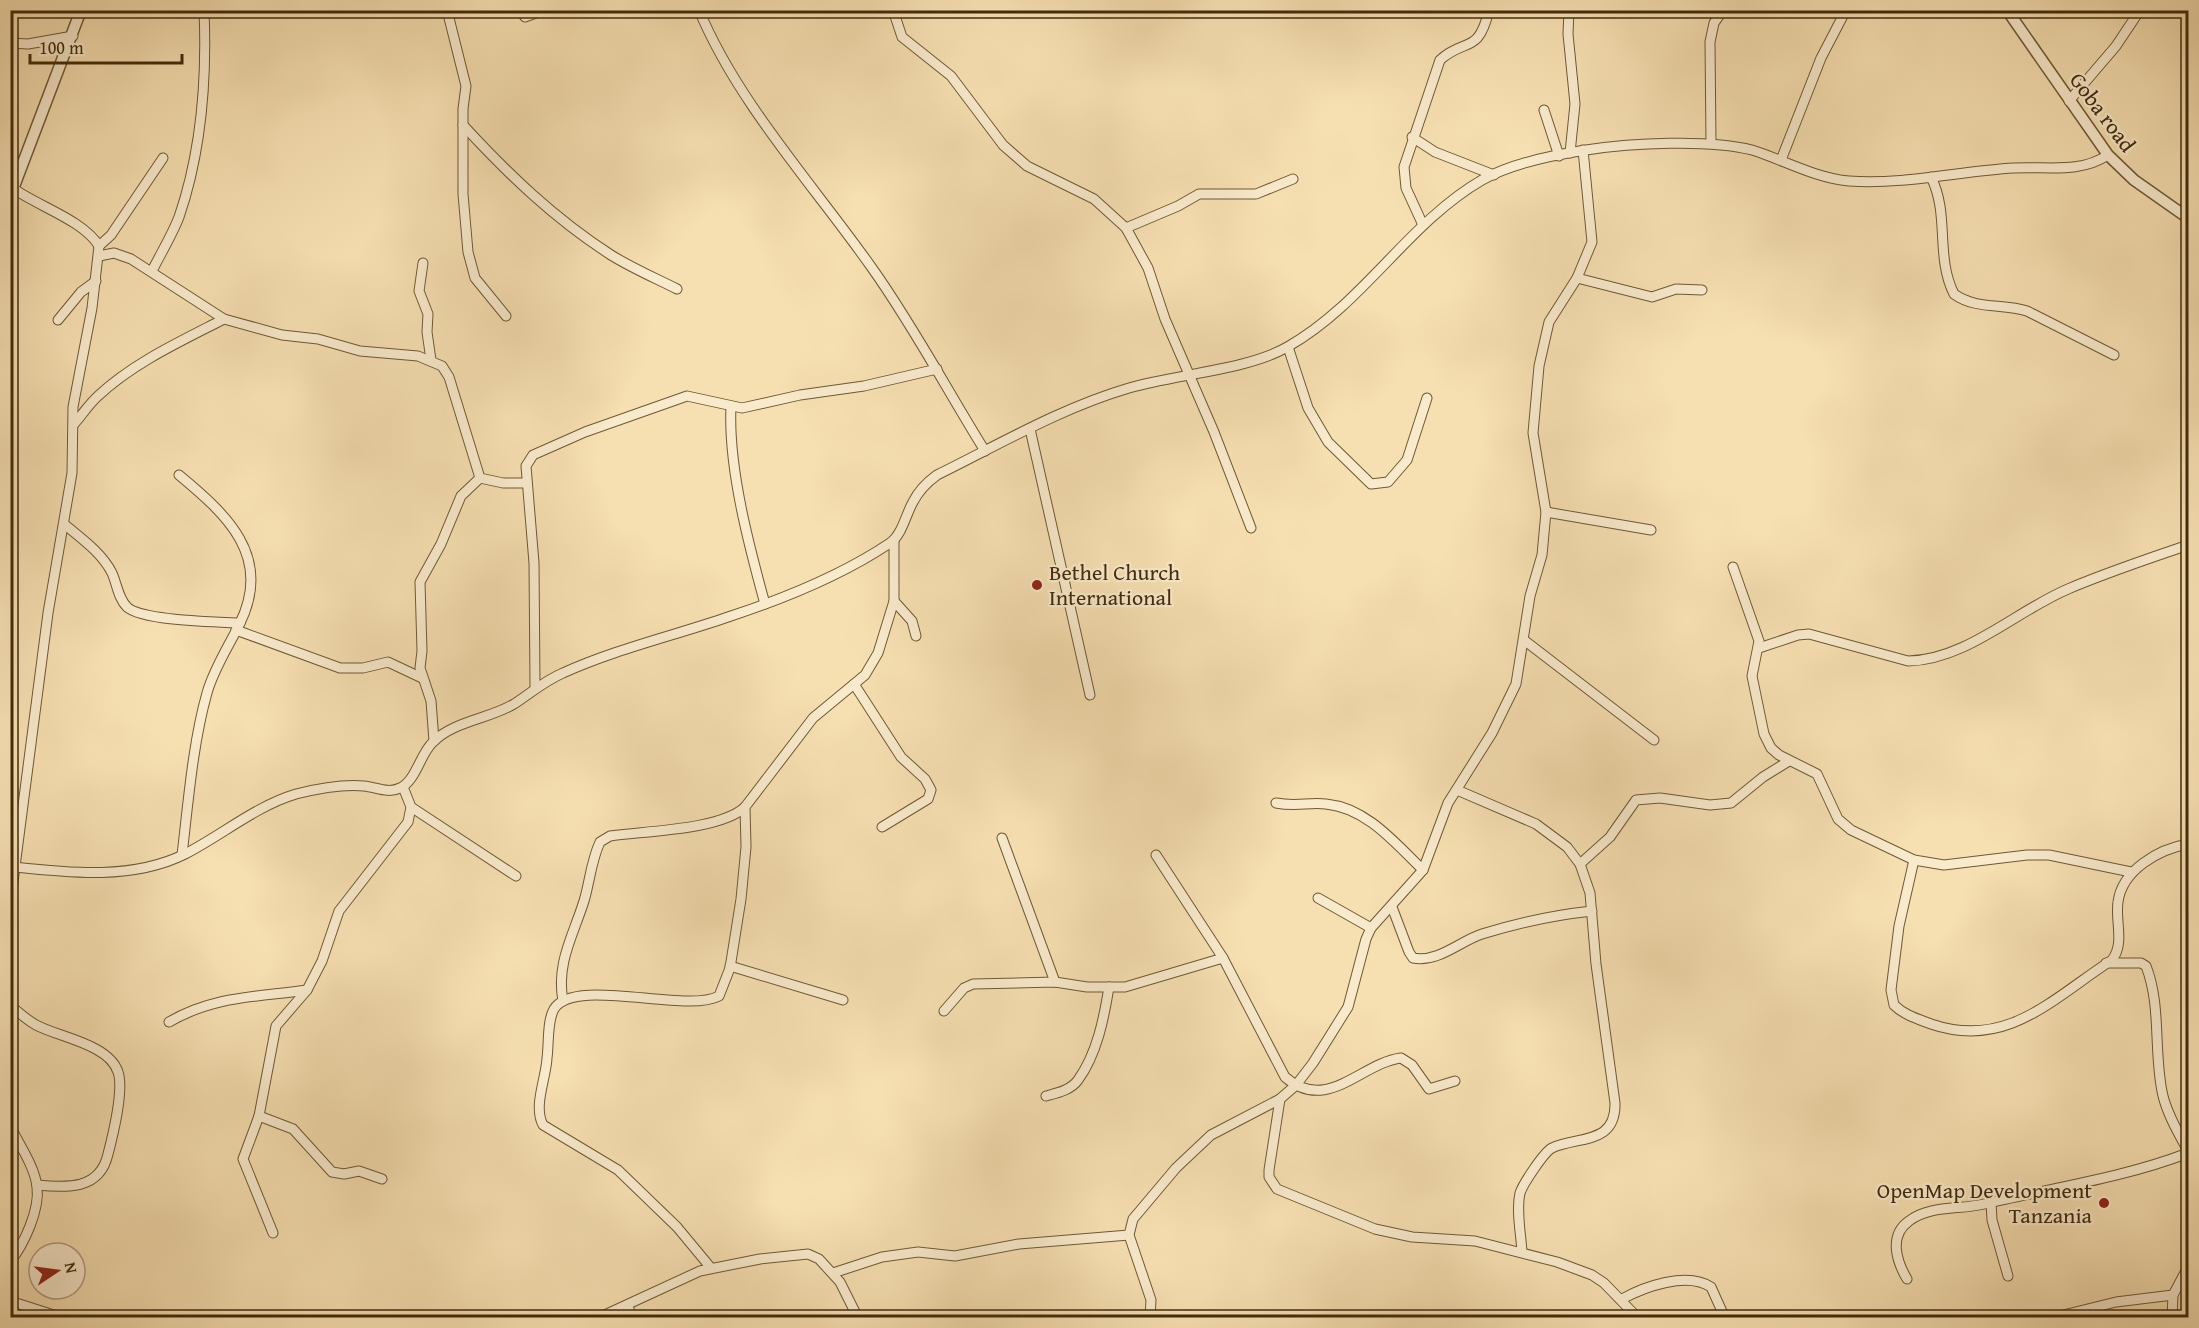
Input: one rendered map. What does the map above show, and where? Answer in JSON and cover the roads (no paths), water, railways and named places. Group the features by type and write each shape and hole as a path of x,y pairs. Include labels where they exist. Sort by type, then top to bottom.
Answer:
{"street":[{"path":"81,10 12,193 84,228 99,251 122,255 152,271 224,319 282,335 318,339 360,351 404,353 431,360 442,366 449,377 480,478"},
{"path":"152,271 178,219 199,136 207,61 204,10"},
{"path":"447,10 466,86 463,125 463,194 471,266 475,278 507,316"},
{"path":"520,10 525,17 544,10"},
{"path":"699,10 714,45 786,153 879,278 937,369 985,451"},
{"path":"893,10 902,36 951,76 1003,145 1027,166 1094,200 1126,228 1148,268 1165,319 1251,528"},
{"path":"1423,225 1404,178 1405,160 1412,137 1440,60 1452,51 1473,43 1483,30 1489,10"},
{"path":"1569,10 1568,34 1575,104 1570,153"},
{"path":"1711,143 1710,42 1714,23 1723,10"},
{"path":"1781,159 1821,58 1846,10"},
{"path":"2069,101 2116,46 2140,10"},
{"name":"Goba road","path":"2009,11 2108,155 2134,180 2188,218"},
{"path":"10,43 28,44 73,36"},
{"path":"1544,110 1559,156"},
{"path":"463,125 510,176 574,230 613,256 677,289"},
{"path":"1412,137 1435,152 1494,175"},
{"path":"563,1001 560,971 572,930 584,901 600,842 610,836 692,827 728,818 744,807 813,718 865,675 878,653 894,601 894,541 924,485 937,475 1069,408 1126,388 1243,363 1288,347 1321,324 1359,291 1423,225 1458,197 1494,175 1559,156 1583,150 1711,143 1732,145 1781,159 1831,179 1851,181 1931,177 2015,168 2068,169 2098,162 2108,155"},
{"path":"1150,1317 1151,1300 1129,1235 1133,1219 1196,1148 1211,1135 1280,1098 1296,1085 1313,1063 1348,1007 1371,928 1423,870 1448,803 1492,733 1516,684 1530,596 1542,555 1546,512 1533,433 1539,366 1549,322 1576,278 1592,242 1583,150"},
{"path":"10,905 28,786 48,613 72,473 73,407 96,281 99,251 163,158"},
{"path":"1931,177 1942,203 1943,254 1954,294 1974,303 2014,307 2027,311 2114,355"},
{"path":"1126,228 1178,206 1199,194 1256,194 1293,179"},
{"path":"423,263 419,291 428,315 431,360"},
{"path":"1576,278 1652,297 1676,290 1702,290"},
{"path":"58,320 81,292 96,281"},
{"path":"74,424 98,396 123,377 175,344 224,319"},
{"path":"1288,347 1308,408 1328,442 1371,484 1388,482 1407,460 1427,398"},
{"path":"535,687 534,564 526,483 526,463 533,455 585,432 687,396 742,408 800,395 864,386 937,369"},
{"path":"731,407 732,434 746,533 765,604"},
{"path":"1030,429 1090,695"},
{"path":"179,475 211,501 230,523 248,551 250,586 248,605 207,692 182,855"},
{"path":"480,478 502,483 526,483"},
{"path":"434,741 432,708 422,678 420,582 441,544 461,496 480,478"},
{"path":"1546,512 1651,530"},
{"path":"64,524 94,549 112,573 128,607 134,611 187,621 238,627 340,668 363,668 388,662 422,678"},
{"path":"14,867 80,873 155,866 182,855 279,800 299,793 344,786 366,786 391,791 403,787 434,741 452,729 513,704 535,687 562,673 616,652 765,604 819,582 894,541"},
{"path":"1759,648 1798,635 1809,634 1908,661 1923,661 1966,644 2068,589 2188,545"},
{"path":"1733,567 1756,633 1759,648 1752,676 1758,716 1771,748 1789,761 1817,774 1838,819 1851,830 1914,860 1944,865 2027,855 2049,855 2131,872"},
{"path":"894,601 912,621 916,636"},
{"path":"1524,640 1654,740"},
{"path":"854,684 894,747 925,779 931,790 928,799 882,827"},
{"path":"1580,864 1610,837 1636,800 1660,798 1710,805 1731,803 1763,777 1789,761"},
{"path":"273,1233 243,1159 259,1116 273,1035 284,1016 307,990 322,961 339,911 405,829 411,815 411,807 403,787"},
{"path":"1457,790 1536,825 1567,847 1580,864 1588,886 1592,911 1614,1117 1607,1128 1596,1136 1547,1152 1525,1182 1519,1207 1522,1252"},
{"path":"1276,803 1294,807 1322,803 1342,806 1359,813 1423,870"},
{"path":"411,807 516,876"},
{"path":"711,1268 677,1227 618,1170 543,1125 538,1114 546,1070 550,1024 554,1009 563,1001 570,997 598,995 713,999 724,988 730,966 743,883 746,847 744,807"},
{"path":"1002,838 1055,982"},
{"path":"1914,860 1899,926 1892,990 1894,1005 1899,1010 1946,1029 1995,1030 2027,1019 2106,963 2119,949 2118,901 2131,872 2163,852 2188,844"},
{"path":"1156,855 1223,958 1285,1077 1305,1090 1319,1091 1332,1088 1401,1058 1412,1065 1429,1089 1455,1081"},
{"path":"1318,898 1371,928"},
{"path":"1392,907 1409,952 1413,958 1420,959 1439,954 1486,933 1592,911"},
{"path":"944,1011 964,988 974,984 1055,982 1125,987 1223,958"},
{"path":"1907,1279 1897,1261 1896,1248 1904,1225 1919,1216 1949,1206 1991,1202 2125,1174 2188,1152 2169,1114 2163,1096 2152,992 2146,966 2141,963 2106,963"},
{"path":"730,966 843,1000"},
{"path":"1046,1096 1062,1092 1078,1081 1104,1019 1109,987"},
{"path":"169,1022 193,1008 219,1001 307,990"},
{"path":"10,1005 35,1025 98,1050 114,1064 119,1077 108,1156 102,1169 93,1180 79,1186 37,1185"},
{"path":"1280,1098 1269,1170 1269,1177 1276,1189 1375,1229 1412,1238 1475,1241 1522,1252 1593,1275 1622,1299 1638,1317"},
{"path":"259,1116 293,1129 332,1172 344,1174 359,1171 382,1179"},
{"path":"10,1126 37,1185 37,1197 29,1225 10,1262"},
{"path":"1991,1202 1992,1220 2008,1276"},
{"path":"833,1273 882,1257 918,1252 954,1256 1019,1244 1129,1235"},
{"path":"598,1317 682,1277 711,1268 760,1258 808,1254 819,1259 833,1273 858,1317"},
{"path":"2172,1317 2173,1295 2188,1267"},
{"path":"1622,1299 1647,1288 1696,1281 1711,1287 1725,1317"},
{"path":"2051,1317 2116,1302 2173,1295"},
{"path":"10,1301 63,1317"},
{"path":"627,1305 633,1317"}],"place":[{"name":"Bethel Church International","path":"1037,585"},
{"name":"OpenMap Development Tanzania","path":"2104,1203"}]}
